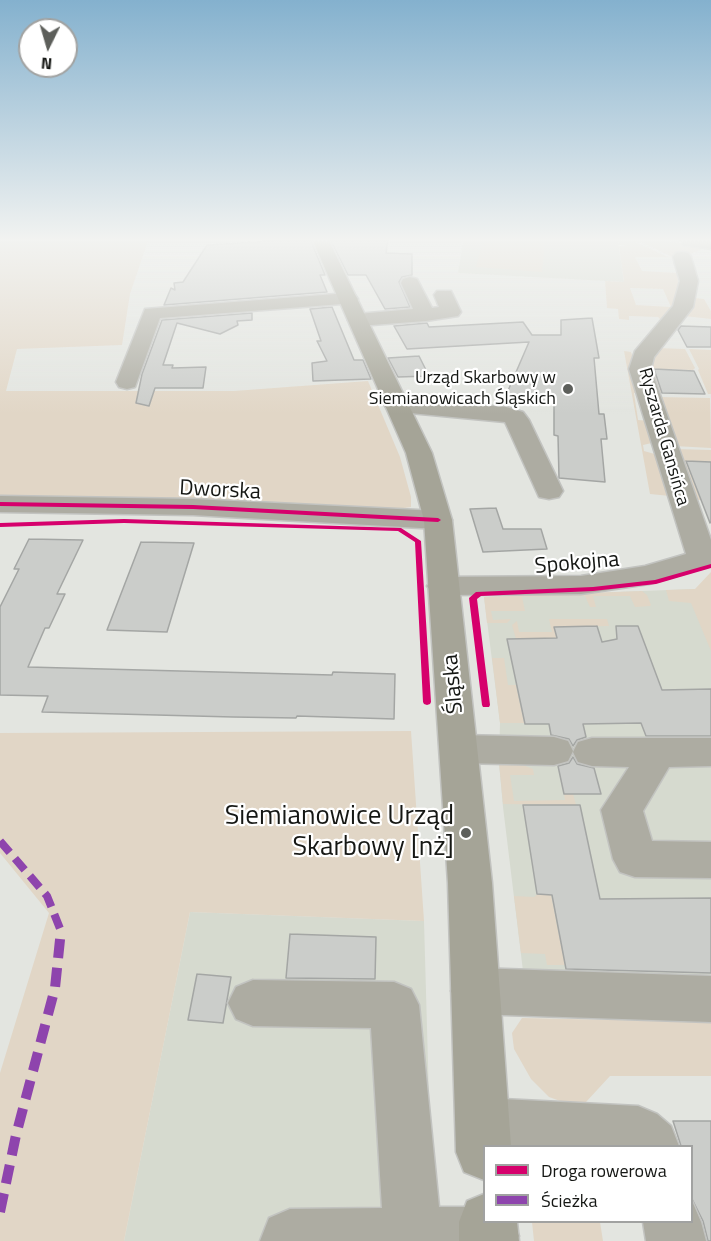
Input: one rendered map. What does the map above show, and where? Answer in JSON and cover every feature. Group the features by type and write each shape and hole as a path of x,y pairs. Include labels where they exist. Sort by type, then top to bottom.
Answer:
{"main road":[{"name":"Śląska","path":"348,299 419,453 438,520 442,543 443,586 459,749 484,1138"}],"street":[{"path":"418,299 426,315"},
{"path":"127,382 152,313 353,309 426,315 451,312 446,299"},
{"name":"Ryszarda Gansińca","path":"685,299 683,307 643,356 640,369 706,557"},
{"path":"397,406 506,414 514,417 549,491"},
{"name":"Dworska","path":"0,504 193,507 438,520"},
{"name":"Spokojna","path":"443,586 580,585 649,575 706,557"},
{"path":"459,749 554,751"},
{"path":"591,752 711,752"},
{"path":"657,753 622,810 635,859 711,860"},
{"path":"475,991 711,999"},
{"path":"253,1003 394,1005 413,1237"},
{"path":"484,1138 645,1140"},
{"path":"672,1223 676,1241"},
{"path":"290,1241 290,1239 489,1233"}],"shaded area":[{"path":"0,299 129,299 122,345 17,349 6,391 234,391 368,381 400,457 411,497 411,507 390,510 190,500 0,496"},
{"path":"606,299 634,299 636,305 671,307 667,299 677,299 675,306 662,321 658,317 629,316 629,320 619,319 618,309 607,308"},
{"path":"694,299 704,299 711,311 711,319 684,316"},
{"path":"657,348 685,349 695,368 693,370 653,369 662,393 657,393 647,362"},
{"path":"689,349 711,350 711,394 708,394"},
{"path":"624,351 631,352 641,393 634,393 638,420 650,421 656,442 643,445 644,451 658,455 670,496 650,494"},
{"path":"658,397 710,398 711,448 674,446"},
{"path":"674,449 711,450 711,462 685,461 701,500 689,500"},
{"path":"711,572 711,651 691,603 669,601 666,590 695,589"},
{"path":"695,589 711,626 711,1014 528,1012 503,807 499,763 500,723 484,597"},
{"path":"642,591 647,595 650,606 635,607 630,596 593,596 596,607 590,607 585,596 522,597 525,611 491,611 493,620 511,619 507,623 487,623 484,597"},
{"path":"549,619 607,619 609,626 555,627 557,638 516,639 512,625 517,621 519,632 552,632"},
{"path":"492,658 504,658 508,685 516,685 524,723 500,723"},
{"path":"411,731 424,921 190,912 124,1241 0,1241 0,1073 49,913 0,853 0,733"},
{"path":"499,763 518,763 533,769 534,775 510,775 514,801 565,800 564,794 573,794 576,805 503,804"},
{"path":"538,894 551,895 565,965 547,965 545,954 521,953 514,896 534,897"},
{"path":"190,912 424,921 433,1241 124,1241"},
{"path":"522,1018 711,1022 711,1076 610,1076 586,1102 566,1103 549,1097 531,1079 514,1049 512,1033"},
{"path":"532,1223 600,1223 603,1241 534,1241"}],"building":[{"path":"167,299 240,299 164,305"},
{"path":"379,299 406,299 410,307 385,309"},
{"path":"332,307 354,360 363,360 371,379 313,381 312,363 327,361 317,341 321,341 310,309"},
{"path":"252,313 252,320 237,321 238,325 220,334 177,323 163,365 173,365 172,368 206,367 203,388 155,388 149,406 136,403 142,374 162,320"},
{"path":"592,318 599,358 594,358 599,414 604,414 607,439 601,439 605,482 559,478 558,436 554,435 554,402 504,400 529,342 407,349 394,326 427,323 429,327 523,322 532,335 561,335 561,320"},
{"path":"681,326 711,327 711,347 687,347 678,330"},
{"path":"419,356 429,376 398,377 388,358"},
{"path":"654,369 694,371 705,394 662,393"},
{"path":"686,461 711,462 710,523"},
{"path":"496,508 503,529 541,529 547,549 483,552 470,509"},
{"path":"29,539 83,540 57,594 65,594 49,628 45,628 28,667 332,675 333,672 395,674 394,719 42,712 48,696 0,695 0,607 19,569 14,569"},
{"path":"141,542 194,543 167,632 107,630"},
{"path":"597,626 602,642 617,639 616,626 638,626 662,690 711,689 711,736 646,736 641,723 583,724 586,737 577,740 573,746 569,739 551,735 549,724 525,724 507,639 557,638 554,627"},
{"path":"573,757 577,764 594,768 601,794 564,794 558,766 569,763"},
{"path":"523,805 580,805 600,899 711,898 711,973 566,969 552,895 537,894"},
{"path":"290,934 376,937 375,979 286,978"},
{"path":"197,974 231,977 223,1023 188,1020"},
{"path":"673,1121 711,1121 711,1241 708,1241 703,1221 693,1201 693,1145 681,1145"}],"marked path":[{"path":"0,841 47,896 61,928 55,988 16,1135 0,1212"}],"cycle path":[{"path":"0,504 193,507 438,520"},
{"path":"0,525 124,521 399,529 418,541 427,702"},
{"path":"486,705 473,598 479,594 593,589 656,582 711,566"}],"place":[{"name":"Urząd Skarbowy w Siemianowicach Śląskich","path":"568,389"},
{"name":"Siemianowice Urząd Skarbowy [nż]","path":"466,833"}]}
